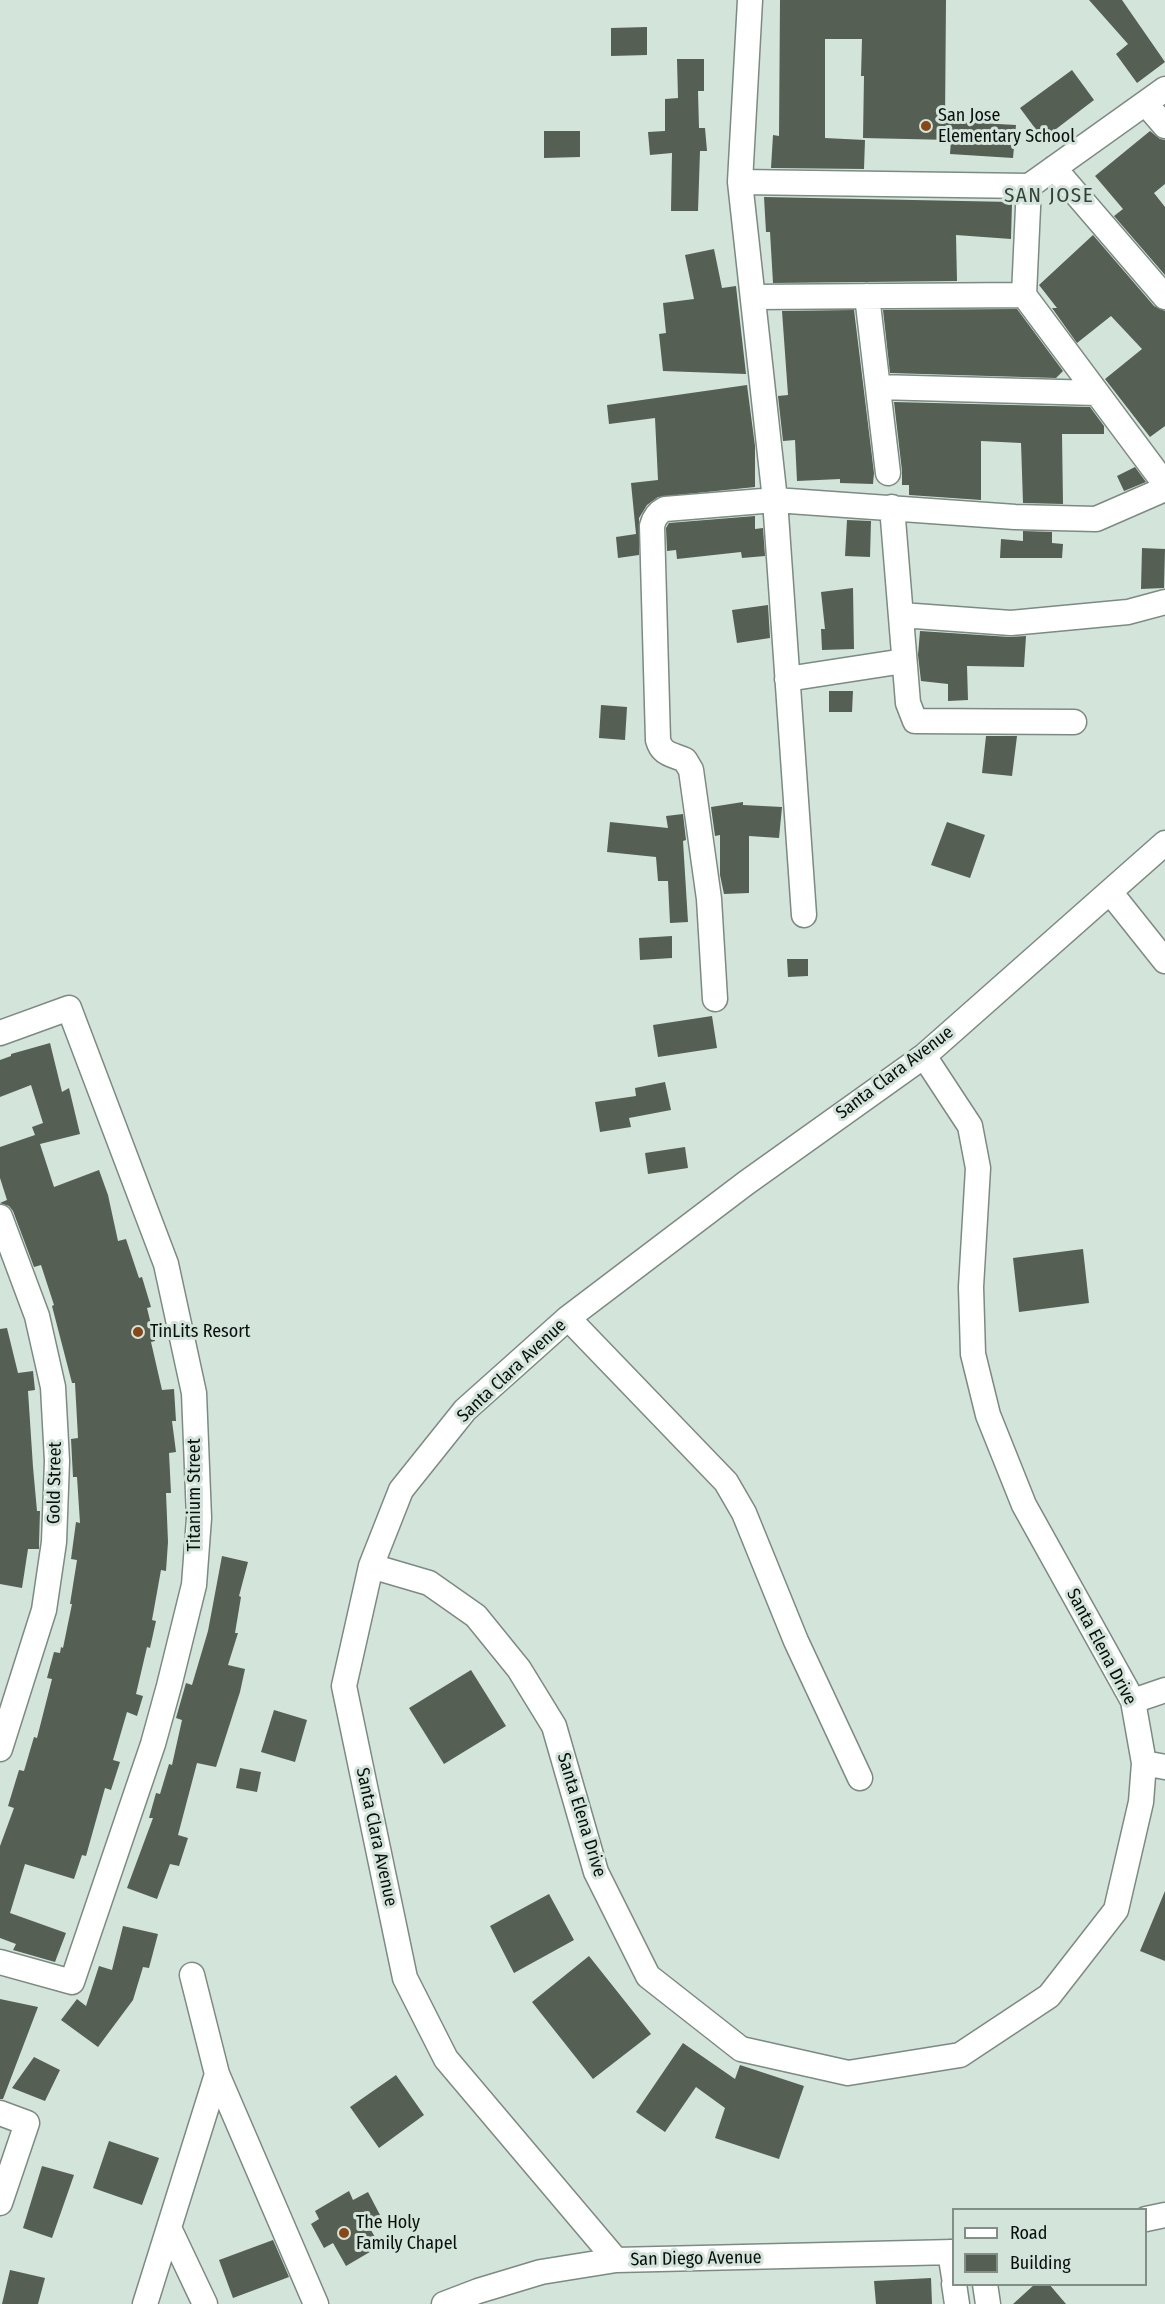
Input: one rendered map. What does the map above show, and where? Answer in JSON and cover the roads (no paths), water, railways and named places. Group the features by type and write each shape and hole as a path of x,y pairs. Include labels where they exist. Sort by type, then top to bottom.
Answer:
{"street":[{"path":"750,0 740,182 775,500 804,915"},
{"path":"740,182 1029,186 1165,89"},
{"path":"1146,104 1165,126"},
{"path":"1054,168 1165,297"},
{"path":"1029,186 1024,295 1165,484"},
{"path":"754,297 1024,295"},
{"path":"867,296 888,473"},
{"path":"878,387 1097,393"},
{"path":"715,999 709,899 691,770 685,760 670,756 660,749 658,740 653,519 664,509 775,500 1014,517 1096,519 1165,489"},
{"path":"892,507 908,703 915,721 1074,722"},
{"path":"901,615 1011,623 1128,612 1165,602"},
{"path":"787,679 904,661"},
{"name":"Santa Clara Avenue","path":"616,2260 446,2059 405,1978 344,1686 371,1566 401,1491 465,1410 568,1318 746,1183 924,1056 1165,843"},
{"path":"1110,892 1165,962"},
{"name":"Titanium Street","path":"0,1033 69,1008 166,1264 194,1393 199,1518 194,1585 169,1686 153,1744 72,1982 0,1962"},
{"name":"Santa Elena Drive","path":"371,1566 429,1583 476,1616 519,1669 554,1726 596,1872 648,1976 741,2049 848,2073 960,2055 1049,1996 1116,1910 1141,1802 1154,1765 1133,1701 1024,1505 988,1415 973,1354 971,1287 978,1168 970,1126 924,1056"},
{"name":"Gold Street","path":"0,1217 37,1316 53,1387 57,1461 54,1542 44,1610 0,1749"},
{"path":"568,1318 726,1482 744,1514 796,1641 860,1778"},
{"path":"1133,1701 1165,1690"},
{"path":"192,1975 217,2074 316,2304"},
{"path":"145,2304 217,2074"},
{"path":"0,2113 27,2123 0,2203"},
{"path":"1147,2219 1165,2215"},
{"path":"169,2228 205,2304"},
{"name":"San Diego Avenue","path":"444,2304 541,2272 616,2260 952,2252"},
{"path":"954,2286 957,2304"},
{"path":"985,2286 988,2304"}],"place":[{"name":"San Jose Elementary School","path":"926,126"},
{"name":"TinLits Resort","path":"138,1332"},
{"name":"The Holy Family Chapel","path":"344,2233"}],"district":[{"name":"SAN JOSE","path":"1049,196"}]}
